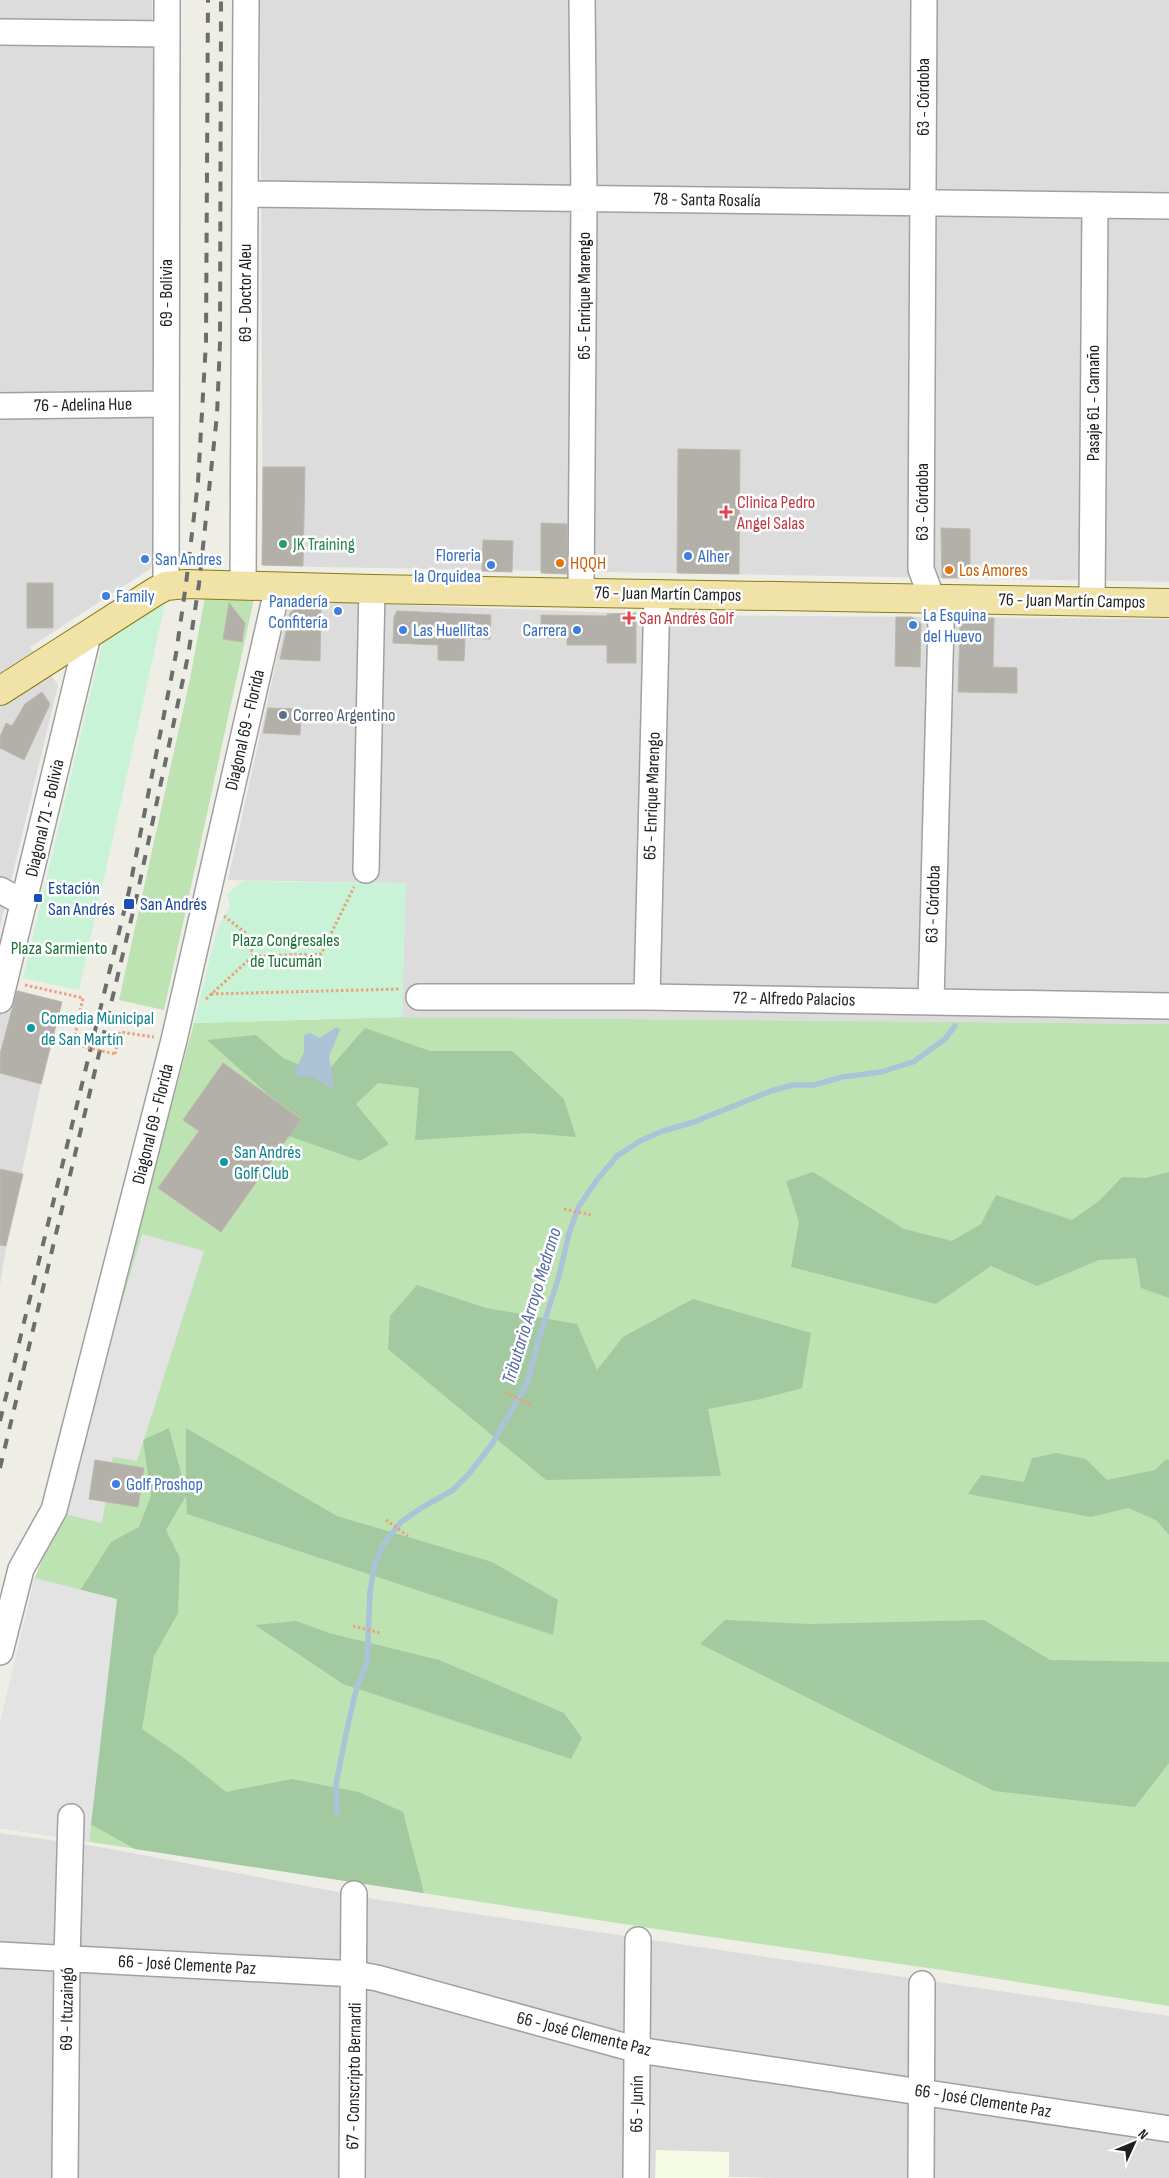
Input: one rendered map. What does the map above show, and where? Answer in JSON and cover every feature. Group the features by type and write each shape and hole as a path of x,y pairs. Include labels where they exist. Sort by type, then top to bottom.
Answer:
{"main road":[{"name":"76 - Juan Martín Campos","path":"166,586 186,584 1169,603"},
{"path":"0,691 166,586"}],"street":[{"name":"69 - Bolivia","path":"166,586 167,0"},
{"name":"69 - Doctor Aleu","path":"243,585 246,0"},
{"name":"65 - Enrique Marengo","path":"581,593 584,199 582,0"},
{"name":"63 - Córdoba","path":"924,0 921,569 941,623 931,1001"},
{"path":"0,32 167,34"},
{"name":"78 - Santa Rosalía","path":"246,194 1169,206"},
{"name":"Pasaje 61 - Camaño","path":"1092,602 1095,205"},
{"name":"76 - Adelina Hue","path":"0,406 166,404"},
{"name":"Diagonal 69 - Florida","path":"0,1652 21,1569 54,1510 174,1040 278,586"},
{"path":"366,870 372,589"},
{"name":"65 - Enrique Marengo","path":"646,997 658,594"},
{"name":"Diagonal 71 - Bolivia","path":"2,990 88,634"},
{"path":"0,890 24,903"},
{"name":"72 - Alfredo Palacios","path":"419,997 646,997 1169,1006"},
{"name":"69 - Ituzaingó","path":"65,2178 67,1958 71,1828"},
{"name":"67 - Conscripto Bernardi","path":"352,2178 355,1974 354,1894"},
{"name":"65 - Junín","path":"636,2178 638,1940"},
{"name":"66 - José Clemente Paz","path":"0,1955 355,1974 377,1978 638,2050 1169,2129"},
{"path":"921,2178 922,1984"}],"path":[{"path":"366,870 356,883 321,954 254,956 211,994 403,988 419,997"},
{"path":"204,908 225,916 247,934 254,956"},
{"path":"2,990 83,998 73,1044 115,1054 120,1032 144,1035"},
{"path":"564,1209 591,1215"},
{"path":"506,1392 530,1405"},
{"path":"386,1520 408,1536"},
{"path":"354,1626 380,1633"}],"shaded area":[{"path":"0,0 152,0 159,550 150,569 30,647 58,685 0,927"},
{"path":"260,0 1169,0 1169,582 263,566"},
{"path":"295,601 675,615 1169,619 1169,1024 402,1017 405,883 228,880 288,608"},
{"path":"0,985 62,1002 41,1084 8,1237 0,1285"},
{"path":"142,1234 204,1251 137,1461 113,1457 102,1523 60,1513"},
{"path":"35,1578 117,1599 89,1842 0,1828 0,1724"},
{"path":"0,1833 100,1847 380,1900 1169,2016 1169,2178 0,2178"},
{"path":"656,2150 729,2152 729,2177 778,2178 655,2178"}],"green space":[{"name":"Plaza Sarmiento","path":"167,595 79,990 23,978 104,636"},
{"path":"205,597 254,599 164,1010 119,1000 190,679"},
{"name":"Plaza Congresales de Tucumán","path":"243,881 406,883 402,1017 194,1023 217,929 230,907 227,894"},
{"path":"402,1017 1169,1024 1169,2006 0,1828 0,1724 35,1578 60,1513 194,1023"},
{"path":"365,1028 430,1051 512,1051 564,1099 576,1137 527,1133 415,1140 419,1088 378,1083 356,1104 389,1144 360,1161 289,1136 301,1118 270,1096 207,1040 256,1035 283,1058 324,1075"},
{"path":"813,1172 904,1229 952,1241 981,1224 996,1195 1072,1220 1099,1201 1122,1177 1145,1178 1169,1172 1169,1298 1141,1288 1136,1258 1099,1260 1037,1286 991,1266 936,1304 791,1267 799,1222 786,1181"},
{"path":"417,1285 486,1308 577,1324 597,1370 623,1337 693,1299 811,1333 802,1388 761,1399 708,1409 721,1476 546,1480 388,1349 390,1316"},
{"path":"169,1428 186,1492 186,1428 337,1516 492,1562 558,1600 553,1635 187,1514 186,1496 166,1530 180,1558 178,1613 154,1656 142,1729 184,1758 226,1792 292,1779 359,1792 403,1812 424,1893 135,1849 69,1812 74,1600 111,1542 139,1527 151,1496 143,1440"},
{"path":"1057,1453 1086,1459 1107,1480 1155,1470 1166,1459 1169,1460 1169,1535 1156,1520 1128,1508 1091,1517 968,1494 981,1475 1024,1482 1032,1458"},
{"path":"725,1620 809,1624 984,1620 1050,1660 1169,1662 1169,1763 1135,1807 994,1791 700,1644"},
{"path":"296,1621 329,1633 439,1660 564,1713 582,1738 571,1759 343,1684 255,1625"}],"water":[{"path":"337,1027 340,1030 329,1057 334,1086 330,1088 313,1077 296,1076 295,1071 304,1052 304,1035 310,1033 319,1038"}],"building":[{"path":"678,449 740,450 739,574 677,573"},
{"path":"263,467 305,467 303,566 262,565"},
{"path":"541,523 567,524 567,574 541,573"},
{"path":"941,528 970,529 970,578 942,578"},
{"path":"483,540 513,541 512,572 482,571"},
{"path":"27,583 53,583 53,628 27,628"},
{"path":"229,603 245,623 242,642 223,639"},
{"path":"299,605 321,606 320,661 280,659 290,613"},
{"path":"397,611 491,615 490,639 465,638 464,661 438,660 438,645 393,643 394,617"},
{"path":"636,613 636,663 607,663 607,645 567,645 567,638 541,638 541,615 607,616 607,614"},
{"path":"896,617 912,617 921,624 920,667 895,666"},
{"path":"969,618 994,618 993,667 1017,668 1017,693 958,692 960,626"},
{"path":"42,692 50,704 24,760 0,748 0,737 6,723 12,726 25,704"},
{"path":"268,708 301,709 300,735 263,733"},
{"name":"Comedia Municipal de San Martín","path":"17,991 62,1002 41,1084 0,1073 0,1054"},
{"name":"San Andrés Golf Club","path":"223,1063 301,1119 221,1232 158,1188 199,1131 183,1120"},
{"path":"0,1169 23,1174 6,1246 0,1245"},
{"name":"Golf Proshop","path":"95,1460 144,1468 138,1507 89,1499"}],"waterway":[{"name":"Tributario Arroyo Medrano","path":"337,1814 336,1784 357,1686 367,1664 370,1592 374,1567 383,1545 401,1522 453,1490 469,1474 492,1444 527,1384 559,1276 569,1233 579,1206 597,1180 617,1156 640,1141 663,1131 694,1122 771,1091 793,1085 814,1085 842,1077 881,1072 913,1062 945,1039 955,1026"}],"railway":[{"path":"0,1421 129,891 176,654 198,482 206,342 208,0"},
{"path":"0,1468 137,895 188,656 199,584 217,415 220,343 221,0"}],"place":[{"name":"Clinica Pedro Angel Salas","path":"726,512"},
{"name":"JK Training","path":"283,544"},
{"name":"Alher","path":"688,556"},
{"name":"San Andres","path":"145,559"},
{"name":"HQQH","path":"560,563"},
{"name":"Floreria la Orquidea","path":"491,565"},
{"name":"Los Amores","path":"949,570"},
{"name":"Family","path":"106,596"},
{"name":"Panadería Confitería","path":"338,611"},
{"name":"San Andrés Golf","path":"629,618"},
{"name":"La Esquina del Huevo","path":"913,625"},
{"name":"Las Huellitas","path":"403,630"},
{"name":"Carrera","path":"577,630"},
{"name":"Correo Argentino","path":"283,715"},
{"name":"Estación San Andrés","path":"38,898"},
{"name":"San Andrés","path":"129,904"},
{"name":"Comedia Municipal de San Martín","path":"31,1028"},
{"name":"San Andrés Golf Club","path":"224,1162"},
{"name":"Golf Proshop","path":"116,1484"}]}
